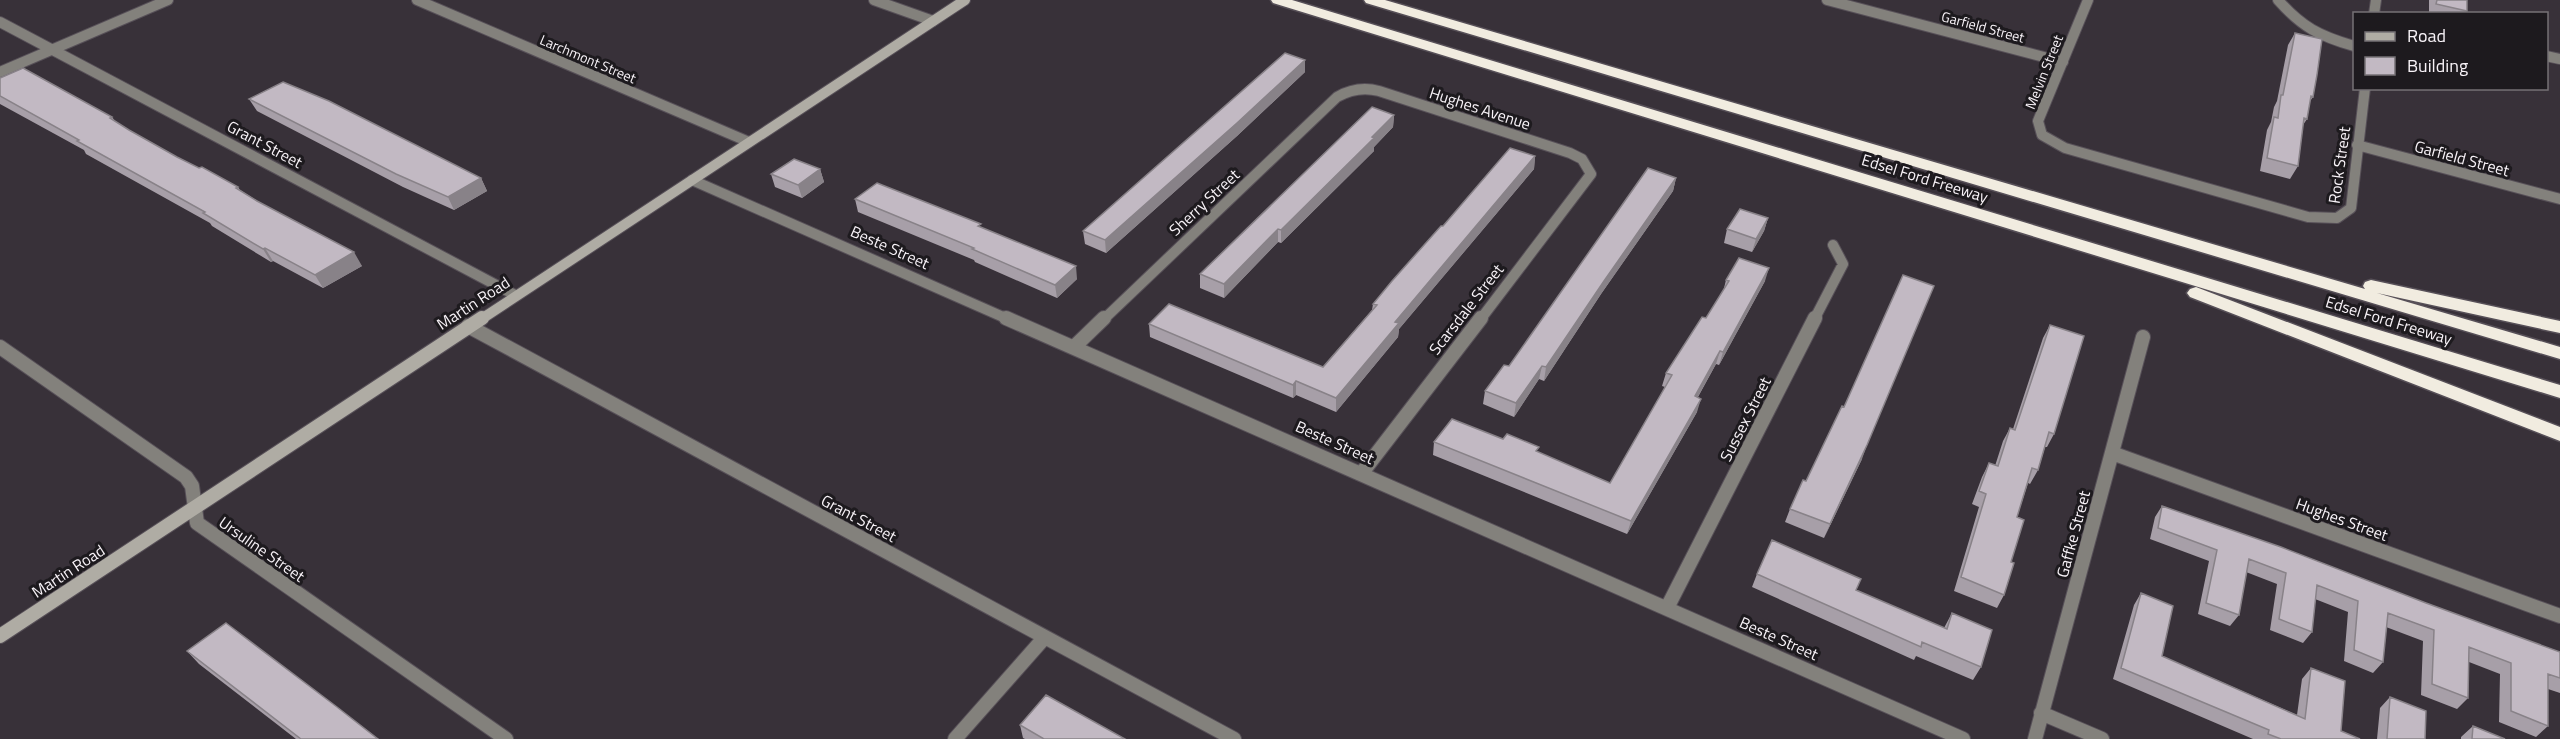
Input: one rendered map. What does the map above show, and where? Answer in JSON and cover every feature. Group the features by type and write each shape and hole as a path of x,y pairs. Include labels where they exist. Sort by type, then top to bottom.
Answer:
{"highway":[{"name":"Edsel Ford Freeway","path":"1278,0 2560,392"},
{"name":"Edsel Ford Freeway","path":"1371,0 2560,353"},
{"path":"2060,240 2560,434"},
{"path":"2235,258 2560,327"}],"street":[{"path":"0,72 168,0"},
{"name":"Larchmont Street","path":"417,0 749,142"},
{"path":"874,0 933,21"},
{"name":"Martin Road","path":"0,636 965,0"},
{"name":"Garfield Street","path":"1827,0 2063,62"},
{"name":"Melvin Street","path":"2088,0 2038,121 2042,135 2056,144 2207,188"},
{"path":"2278,0 2290,15 2310,31 2353,45"},
{"name":"Grant Street","path":"0,22 515,295"},
{"name":"Hughes Avenue","path":"1360,88 1379,91 1570,153 1587,164"},
{"name":"Sherry Street","path":"1074,347 1337,97 1360,88"},
{"name":"Rock Street","path":"2207,188 2325,219 2340,218 2347,214 2350,208 2365,90"},
{"name":"Garfield Street","path":"2357,145 2560,199"},
{"name":"Scarsdale Street","path":"1361,474 1587,180 1591,174 1587,164"},
{"name":"Beste Street","path":"692,180 1963,739"},
{"name":"Sussex Street","path":"1667,608 1843,264 1833,244"},
{"name":"Grant Street","path":"468,326 1234,739"},
{"name":"Gaffke Street","path":"2035,739 2142,337"},
{"name":"Ursuline Street","path":"0,348 186,477 192,486 197,524 506,739"},
{"name":"Hughes Street","path":"2112,453 2560,616"},
{"path":"955,739 1045,637"},
{"path":"2042,713 2102,739"}],"building":[{"path":"2437,0 2467,0 2467,11 2436,4"},
{"path":"2295,33 2322,39 2313,97 2311,96 2307,119 2304,118 2298,166 2267,158 2274,117 2278,118"},
{"path":"1285,53 1305,60 1105,240 1083,231"},
{"path":"23,68 112,117 110,118 177,157 199,168 202,167 238,187 236,188 257,201 354,252 315,275 263,249 203,213 205,212 0,96 0,78"},
{"path":"283,82 329,101 481,178 448,197 396,174 249,99"},
{"path":"1372,107 1394,115 1372,137 1374,138 1281,230 1278,229 1224,284 1200,274"},
{"path":"1510,148 1535,156 1395,322 1399,323 1336,398 1296,381 1293,385 1149,324 1169,304 1323,367 1377,305 1373,304 1392,281"},
{"path":"794,159 820,169 798,185 771,174"},
{"path":"1648,168 1676,178 1546,367 1542,366 1516,403 1485,391 1504,365 1509,366"},
{"path":"877,183 981,224 978,226 1076,266 1055,285 972,249 974,248 855,199"},
{"path":"1740,209 1768,218 1756,239 1727,229"},
{"path":"1739,258 1769,268 1723,352 1720,351 1695,396 1701,399 1631,521 1434,442 1452,419 1503,439 1507,434 1539,447 1536,451 1610,483 1672,375 1666,373 1702,317 1706,318 1729,281 1726,280"},
{"path":"1903,275 1934,286 1867,445 1830,524 1790,509 1842,406 1844,407"},
{"path":"2050,325 2084,336 2054,434 2049,432 2038,470 2032,468 2017,517 2024,520 2004,595 1961,577 1986,494 1979,491 1989,463 1998,466 2010,428 2015,430"},
{"path":"2162,506 2281,547 2560,652 2560,678 2548,674 2548,726 2511,711 2511,663 2469,647 2468,698 2432,684 2434,630 2388,613 2383,662 2354,650 2358,601 2317,585 2312,632 2279,619 2286,573 2249,559 2239,615 2206,603 2217,550 2158,528"},
{"path":"1772,540 1861,579 1856,590 1947,629 1952,613 1992,630 1981,667 1922,642 1921,647 1757,574"},
{"path":"2141,593 2173,606 2162,656 2305,719 2311,668 2345,681 2341,731 2360,739 2281,739 2268,734 2269,730 2121,668"},
{"path":"226,623 378,739 301,739 187,651"},
{"path":"1046,695 1125,739 1044,739 1020,725"},
{"path":"2390,697 2426,711 2425,739 2387,739"},
{"path":"2473,726 2505,739 2472,739"}]}
